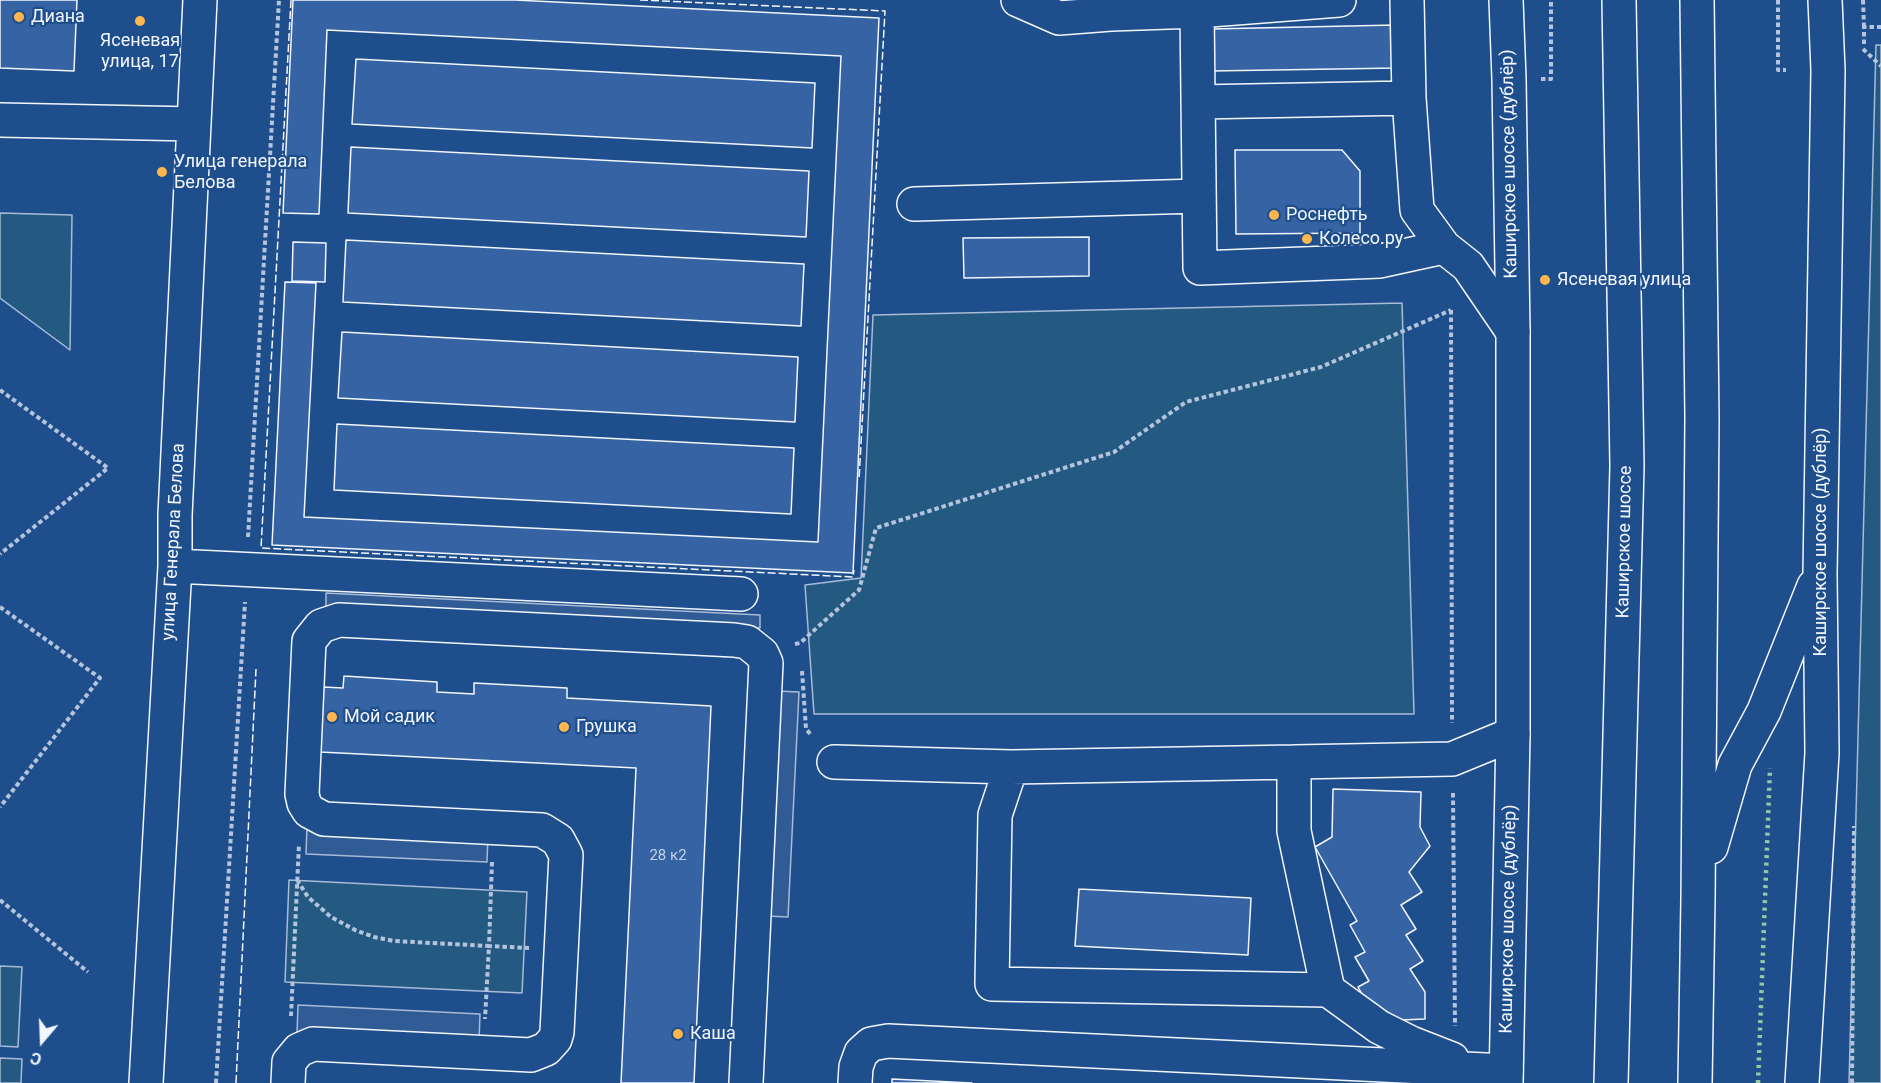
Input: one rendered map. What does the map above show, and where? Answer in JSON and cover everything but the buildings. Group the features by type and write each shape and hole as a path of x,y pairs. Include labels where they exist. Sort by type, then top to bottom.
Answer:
{"main road":[{"name":"улица Генерала Белова","path":"146,1083 174,566 200,0"},
{"path":"1018,0 1059,18 1196,6 1339,0"},
{"path":"1407,0 1409,98 1417,210 1456,256 1513,332"},
{"name":"Каширское шоссе (дублёр)","path":"1487,1071 1513,734 1513,332 1506,0"},
{"name":"Каширское шоссе","path":"1611,1083 1627,466 1619,0"},
{"path":"1695,1083 1702,418 1697,0"},
{"name":"Каширское шоссе (дублёр)","path":"1802,1083 1822,753 1820,574 1828,70 1825,0"},
{"path":"1196,6 1200,268 1456,256"},
{"path":"1198,102 1409,98"},
{"path":"0,120 194,124"},
{"path":"914,204 1199,196"},
{"path":"174,566 741,594"},
{"path":"1698,899 1717,822 1735,765 1764,711 1820,574"},
{"path":"288,1072 298,1050 313,1044 531,1055 550,1046 557,1032 566,855 564,848 553,836 542,830 324,819 309,811 304,803 302,794 309,642 321,626 339,620 734,640 755,646 766,663 746,1083"},
{"path":"834,762 1011,767 1452,759 1513,734"},
{"path":"1294,762 1294,831 1328,990"},
{"path":"1011,767 995,815 992,984 1328,990 1379,1027 1430,1051 1487,1071"},
{"path":"855,1083 856,1067 861,1053 872,1044 888,1041 1487,1071"}],"path":[{"path":"1535,79 1551,79 1551,0"},
{"path":"1778,0 1778,70 1786,70"},
{"path":"1863,0 1864,27 1881,27"},
{"path":"1863,49 1881,66"},
{"path":"1454,302 1451,310 1454,1016 1487,1071"},
{"path":"801,654 800,644 859,590 876,528 1114,452 1186,402 1321,367 1451,310"},
{"path":"0,390 108,468 0,554"},
{"path":"0,607 100,678 0,807"},
{"path":"802,665 806,729 834,762"},
{"path":"288,1072 302,794"},
{"path":"483,1053 494,828"},
{"path":"297,880 308,897 322,910 344,925 374,937 394,941 562,950"},
{"path":"0,900 88,972"}],"shaded area":[{"path":"1876,45 1881,45 1881,1083 1849,1083"},
{"path":"0,213 72,215 70,350 0,298"},
{"path":"1402,303 1414,714 814,714 805,585 861,578 873,315"},
{"path":"326,593 760,615 760,628 326,606"},
{"path":"776,691 799,692 788,917 766,916"},
{"path":"307,826 488,835 487,862 306,854"},
{"path":"289,880 527,892 522,993 285,982"},
{"path":"0,966 22,967 18,1047 0,1046"},
{"path":"298,1005 480,1014 479,1042 297,1034"},
{"path":"0,1058 22,1059 21,1083 0,1083"}],"hedge":[{"path":"1758,1083 1770,768"}],"fence":[{"path":"291,0 261,548 853,577 854,570"},
{"path":"640,0 885,11 859,480"},
{"path":"236,1083 256,669"}],"place":[{"name":"Диана","path":"19,17"},
{"name":"Ясеневая улица, 17","path":"140,21"},
{"name":"Улица генерала Белова","path":"162,172"},
{"name":"Роснефть","path":"1274,215"},
{"name":"Колесо.ру","path":"1307,239"},
{"name":"Ясеневая улица","path":"1545,280"},
{"name":"Мой садик","path":"332,717"},
{"name":"Грушка","path":"564,727"},
{"name":"Каша","path":"678,1034"}]}
